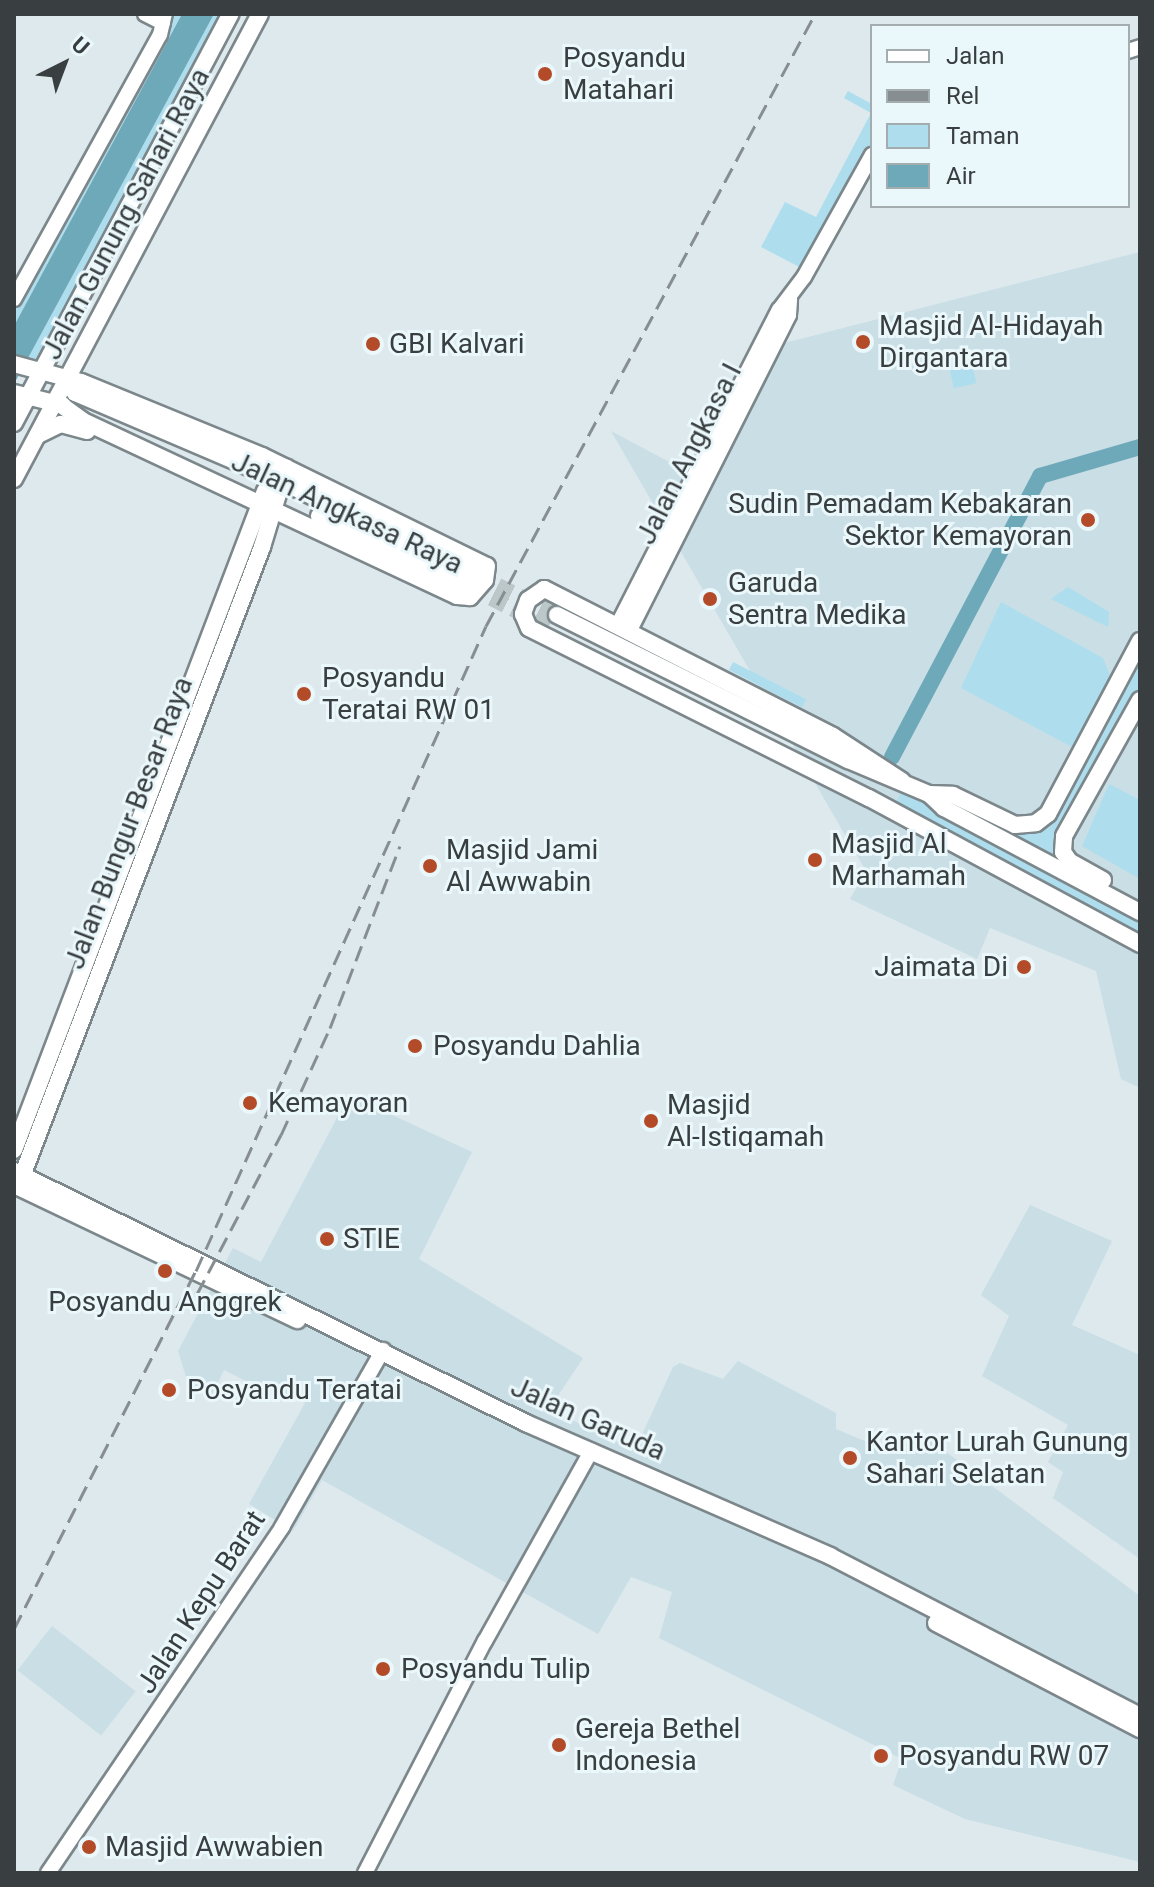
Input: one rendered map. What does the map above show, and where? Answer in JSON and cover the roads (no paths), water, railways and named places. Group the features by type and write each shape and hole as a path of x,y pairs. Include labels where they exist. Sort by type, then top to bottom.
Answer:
{"main road":[{"name":"Jalan Gunung Sahari Raya","path":"14,423 21,395 42,373 231,14"},
{"name":"Jalan Gunung Sahari Raya","path":"14,479 58,404 260,14"},
{"path":"140,186 163,199"},
{"name":"Jalan Angkasa Raya","path":"19,366 69,380 275,486 473,581"},
{"name":"Jalan Angkasa Raya","path":"21,395 58,404 487,566 485,580 470,597 457,596 275,486 128,441 58,404"},
{"path":"37,436 61,424 128,441"},
{"name":"Jalan Bungur Besar Raya","path":"14,1150 232,572 275,486"},
{"name":"Jalan Bungur Besar Raya","path":"17,1183 53,1098 250,579 275,486"},
{"path":"232,572 250,579"},
{"path":"902,781 833,736 544,589 534,592 523,614 529,628 1138,937"},
{"path":"869,798 829,768 553,621 848,760 929,794 944,808 1098,883 1137,906"},
{"path":"929,794 953,795 1015,825 1036,823 1048,814 1140,641"},
{"path":"1098,883 1063,852 1066,831 1140,700"},
{"path":"35,1092 53,1098"},
{"name":"Jalan Garuda","path":"17,1183 589,1455 824,1553 936,1617 1111,1708 1140,1729"},
{"name":"Jalan Garuda","path":"1111,1708 1140,1716"}],"street":[{"path":"14,299 164,18 145,14"},
{"name":"Jalan Angkasa I","path":"623,629 789,315 790,298 870,158"},
{"name":"Jalan Kepu Barat","path":"48,1873 282,1527 380,1354"},
{"path":"365,1873 485,1641 589,1455"}],"water":[{"path":"182,14 214,14 14,384 14,326"}],"waterway":[{"path":"892,757 1040,476 1140,447"}],"tunnel":[{"path":"476,575 557,615"},
{"path":"470,587 549,627"}],"railway":[{"path":"14,1629 196,1271 486,626 815,14"},
{"path":"197,1294 281,1135 330,1028 400,846"}],"place":[{"name":"Posyandu Matahari","path":"545,74"},
{"name":"Masjid Al-Hidayah Dirgantara","path":"863,342"},
{"name":"GBI Kalvari","path":"373,344"},
{"name":"Sudin Pemadam Kebakaran Sektor Kemayoran","path":"1088,520"},
{"name":"Garuda Sentra Medika","path":"710,599"},
{"name":"Posyandu Teratai RW 01","path":"304,694"},
{"name":"Masjid Al Marhamah","path":"815,860"},
{"name":"Masjid Jami Al Awwabin","path":"430,866"},
{"name":"Jaimata Di","path":"1024,967"},
{"name":"Posyandu Dahlia","path":"415,1046"},
{"name":"Kemayoran","path":"250,1103"},
{"name":"Masjid Al-Istiqamah","path":"651,1121"},
{"name":"STIE","path":"327,1239"},
{"name":"Posyandu Anggrek","path":"165,1271"},
{"name":"Posyandu Teratai","path":"169,1390"},
{"name":"Kantor Lurah Gunung Sahari Selatan","path":"850,1458"},
{"name":"Posyandu Tulip","path":"383,1669"},
{"name":"Gereja Bethel Indonesia","path":"559,1745"},
{"name":"Posyandu RW 07","path":"881,1756"},
{"name":"Masjid Awwabien","path":"89,1847"}]}
